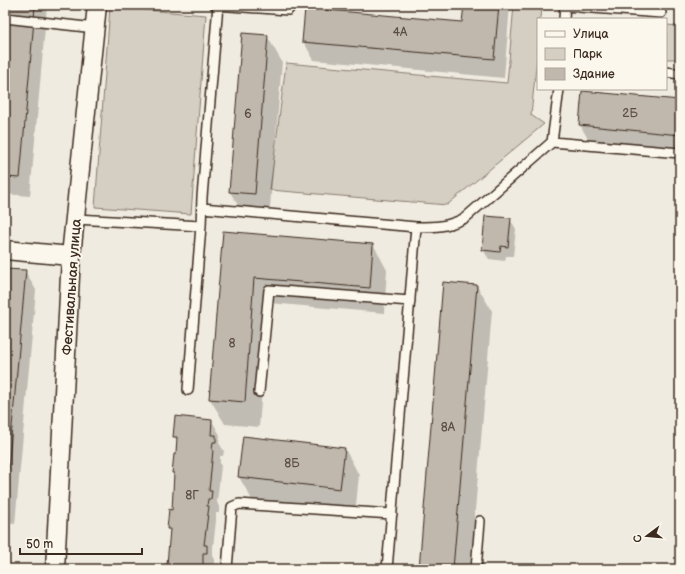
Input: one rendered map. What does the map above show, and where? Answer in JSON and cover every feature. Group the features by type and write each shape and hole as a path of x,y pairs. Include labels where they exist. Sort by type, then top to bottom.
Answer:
{"street":[{"name":"Фестивальная улица","path":"54,569 71,256 97,5"},
{"path":"5,250 71,256"}],"lane":[{"path":"188,390 217,5 288,10 292,5"},
{"path":"564,18 565,5 661,13"},
{"path":"5,18 95,28"},
{"path":"667,72 680,74"},
{"path":"202,208 416,227 445,226 453,224 465,218 552,142 559,90"},
{"path":"552,142 680,153"},
{"path":"76,219 201,226"},
{"path":"386,569 416,227"},
{"path":"259,392 269,290 410,301"},
{"path":"227,569 232,507 239,504 392,514"},
{"path":"476,569 480,521"}],"green space":[{"path":"514,5 542,5 541,18 537,18 537,58 531,115 544,124 447,205 270,190 286,63 507,83"},
{"path":"110,7 206,15 191,214 95,207"},
{"path":"667,25 680,26 680,59 667,59"}],"building":[{"path":"5,5 35,5 34,19 5,17"},
{"path":"464,5 499,5 494,59 302,42 305,8 462,22"},
{"path":"5,17 34,20 20,178 5,177"},
{"path":"242,33 268,35 255,194 229,192"},
{"path":"582,91 680,100 680,135 579,125"},
{"path":"485,216 511,218 508,247 501,246 500,252 482,250"},
{"path":"223,231 373,244 370,288 254,278 245,402 209,399"},
{"path":"5,269 26,270 5,505"},
{"path":"443,282 477,285 453,569 419,569"},
{"path":"175,416 212,420 211,435 216,435 216,442 213,442 212,450 209,491 212,491 211,499 208,499 207,506 209,506 204,545 207,545 207,553 203,553 203,569 164,569 164,565 167,565 170,529 167,529 169,509 172,510 174,473 172,473 174,454 176,454 177,437 173,437"},
{"path":"243,436 345,448 340,489 238,477"}]}
